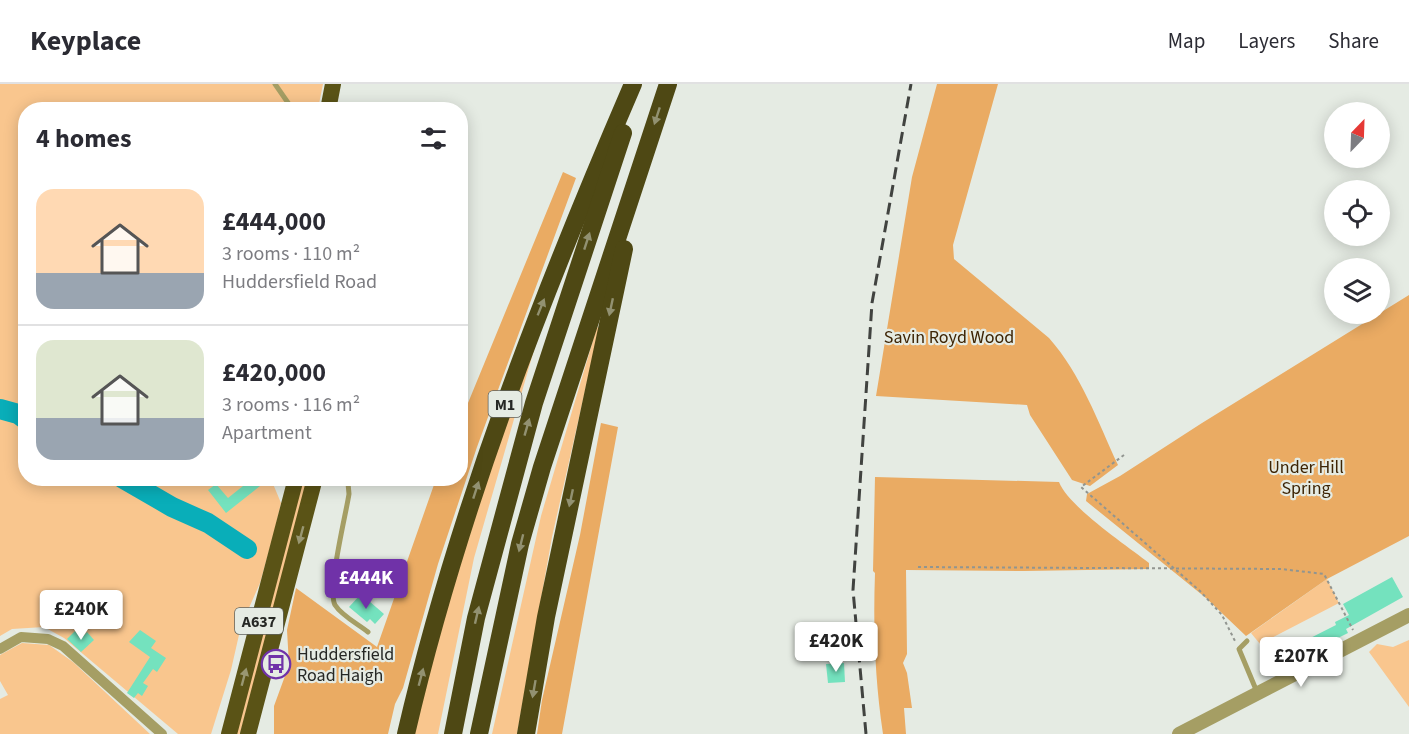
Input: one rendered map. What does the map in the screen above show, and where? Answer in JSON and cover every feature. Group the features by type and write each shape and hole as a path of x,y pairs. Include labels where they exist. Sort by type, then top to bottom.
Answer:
{"highway":[{"path":"330,102 333,84"},
{"name":"M1","path":"406,734 447,582 527,341 633,84"},
{"name":"M1","path":"453,734 476,618 534,403 639,84"},
{"path":"479,734 526,522 668,84"},
{"path":"526,734 553,582 647,147"},
{"name":"A637","path":"229,734 294,486"},
{"path":"248,734 313,486"}],"street":[{"path":"1179,734 1409,615"},
{"path":"0,648 21,637 48,639 63,646 162,734"}],"lane":[{"path":"275,84 287,102"},
{"path":"348,486 349,494 333,583 334,600 342,613 368,632"},
{"path":"1247,641 1239,649 1257,693"}],"path":[{"path":"1124,455 1081,487 1200,591 1222,615 1239,649"},
{"path":"918,567 1281,569 1324,574 1359,641"}],"shaded area":[{"path":"0,84 323,84 319,102 18,102 18,486 274,486 281,503 260,583 241,626 231,670 211,734 178,734 64,638 44,627 12,629 0,636"},
{"path":"597,327 599,329 552,537 517,734 492,734 541,516"},
{"path":"536,343 474,558 438,734 412,734 445,607 503,425"},
{"path":"298,486 306,486 240,734 234,734"},
{"path":"1327,579 1339,603 1260,644 1251,633"},
{"path":"1409,640 1409,707 1369,652 1377,644 1393,647"},
{"path":"22,643 49,645 73,662 150,734 0,734 0,699 8,695 0,681 0,655"}],"green space":[{"name":"Savin Royd Wood","path":"937,84 998,84 953,245 954,259 1049,338 1080,383 1118,465 1090,486 1072,480 1030,415 1027,405 876,396 912,177"},
{"path":"563,172 576,178 468,474 468,403"},
{"name":"Under Hill Spring","path":"1409,295 1409,536 1327,579 1246,636 1206,598 1086,501 1087,494 1120,476 1362,324 1390,324 1390,307"},
{"path":"601,423 618,427 562,734 537,734 542,700 580,535"},
{"path":"875,477 1059,482 1074,503 1149,563 1149,569 906,570 907,654 903,663 907,673 912,708 904,708 906,734 883,734 876,674 875,573 873,571"},
{"path":"434,486 464,486 438,564 403,688 395,704 388,734 274,734 274,706 289,665 287,630 296,588 377,647"}],"building":[{"path":"218,486 228,498 243,486 260,486 226,513 208,490"},
{"path":"1392,577 1403,597 1346,629 1348,633 1270,672 1265,661 1336,625 1335,622 1349,615 1343,604"},
{"path":"361,594 384,614 375,624 370,619 367,622 349,607"},
{"path":"140,630 156,641 151,648 166,658 157,672 153,669 143,683 148,686 142,696 138,693 134,698 127,693 150,657 129,642"},
{"path":"75,631 81,638 87,632 94,640 81,652 67,639"},
{"path":"844,663 845,682 828,683 826,664"}],"waterway":[{"path":"0,409 18,414"},
{"path":"136,486 172,507 208,523 247,549"}],"railway":[{"path":"866,734 853,590 872,303 911,84"}],"place":[{"name":"Huddersfield Road Haigh","path":"276,664"}]}
